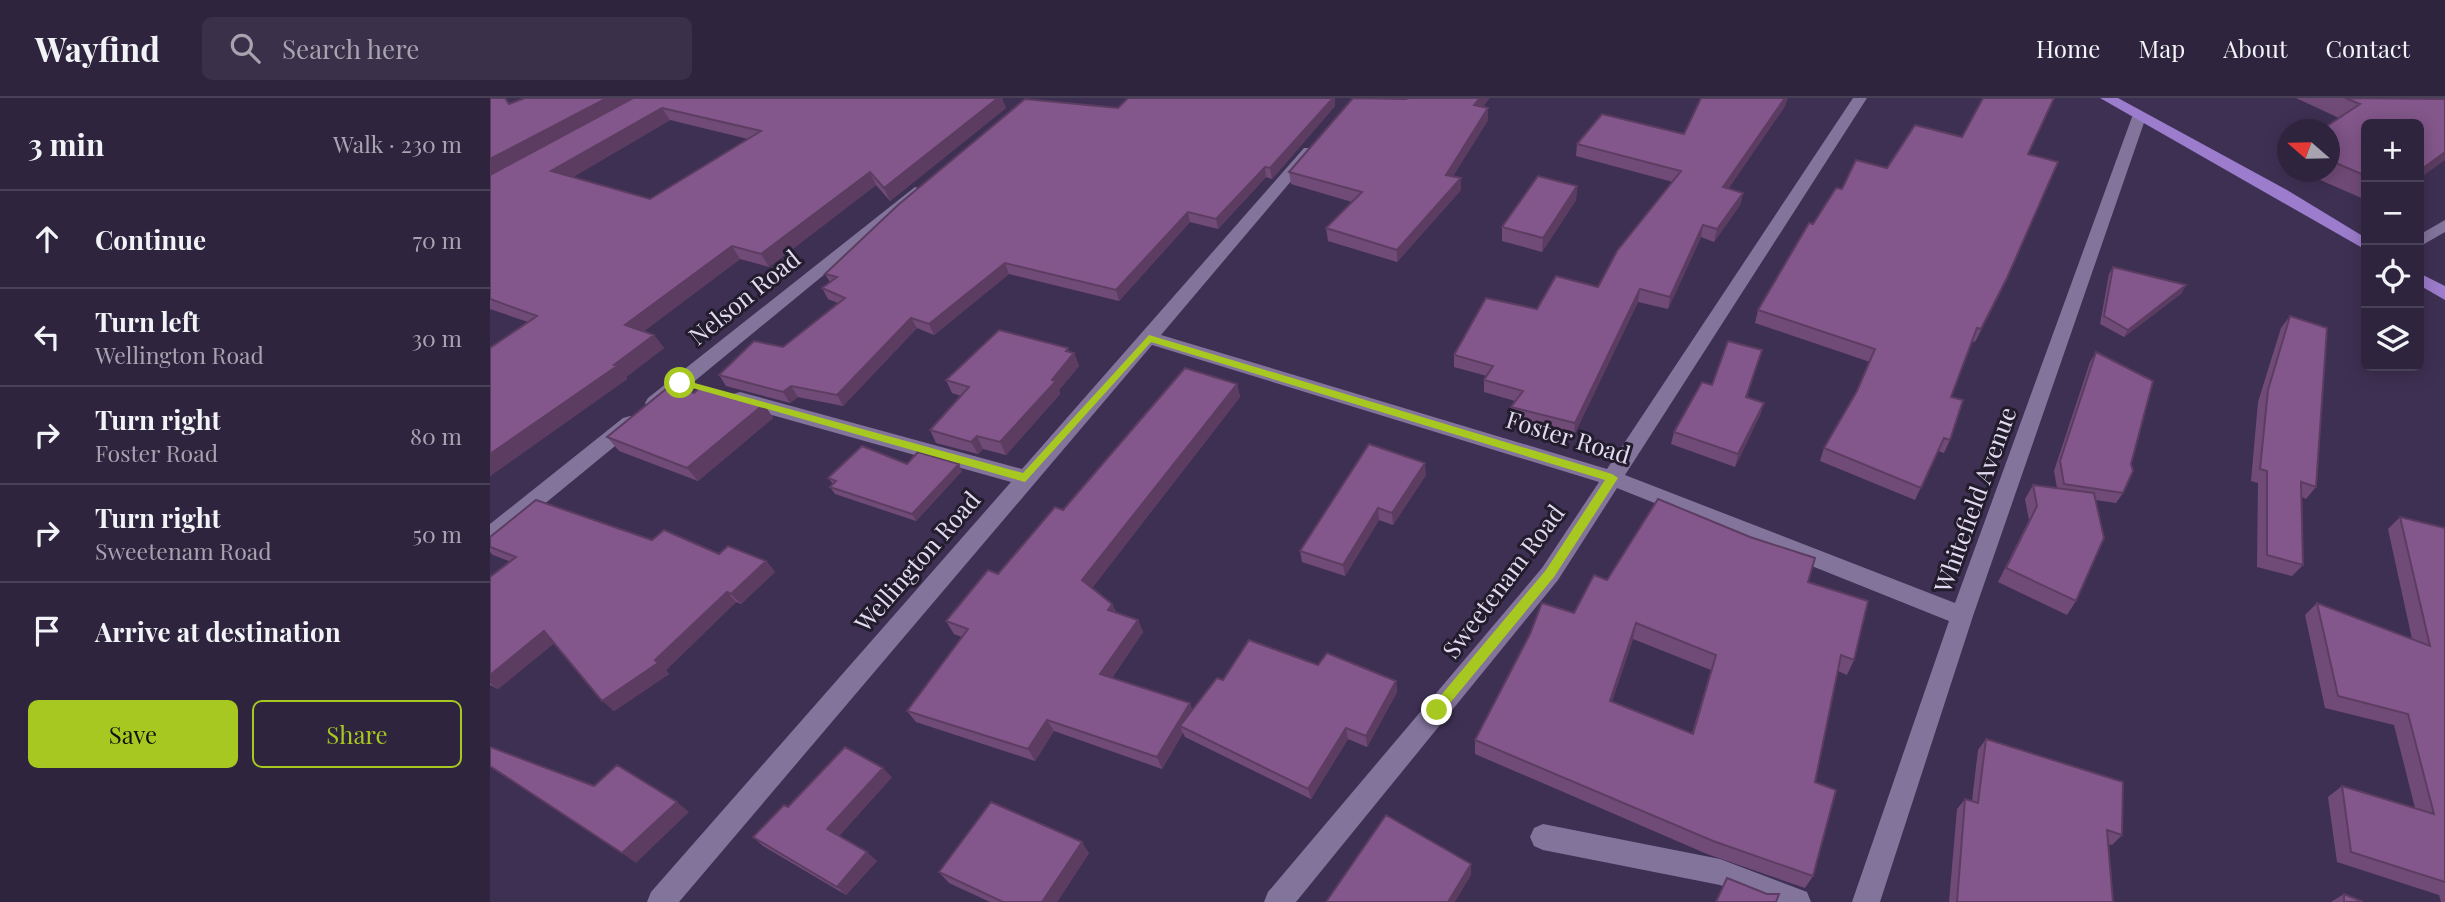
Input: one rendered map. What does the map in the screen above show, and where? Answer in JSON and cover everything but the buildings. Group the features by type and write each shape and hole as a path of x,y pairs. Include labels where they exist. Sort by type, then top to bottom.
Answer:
{"main road":[{"path":"2112,99 2139,117 2281,193 2361,242"},
{"path":"2424,281 2445,294"}],"street":[{"name":"Sweetenam Road","path":"1278,902 1550,574 1860,98"},
{"name":"Whitefield Avenue","path":"1866,902 1962,616 2139,117"},
{"name":"Wellington Road","path":"660,902 1318,140"},
{"name":"Nelson Road","path":"490,536 925,184"},
{"path":"2424,239 2445,225"},
{"name":"Foster Road","path":"1149,338 1612,478 1962,616"},
{"path":"680,383 1025,478"},
{"path":"1543,837 1720,872 1797,902"}],"route":[{"path":"680,383 1025,478 1149,338 1612,478 1550,574 1437,710"}]}
